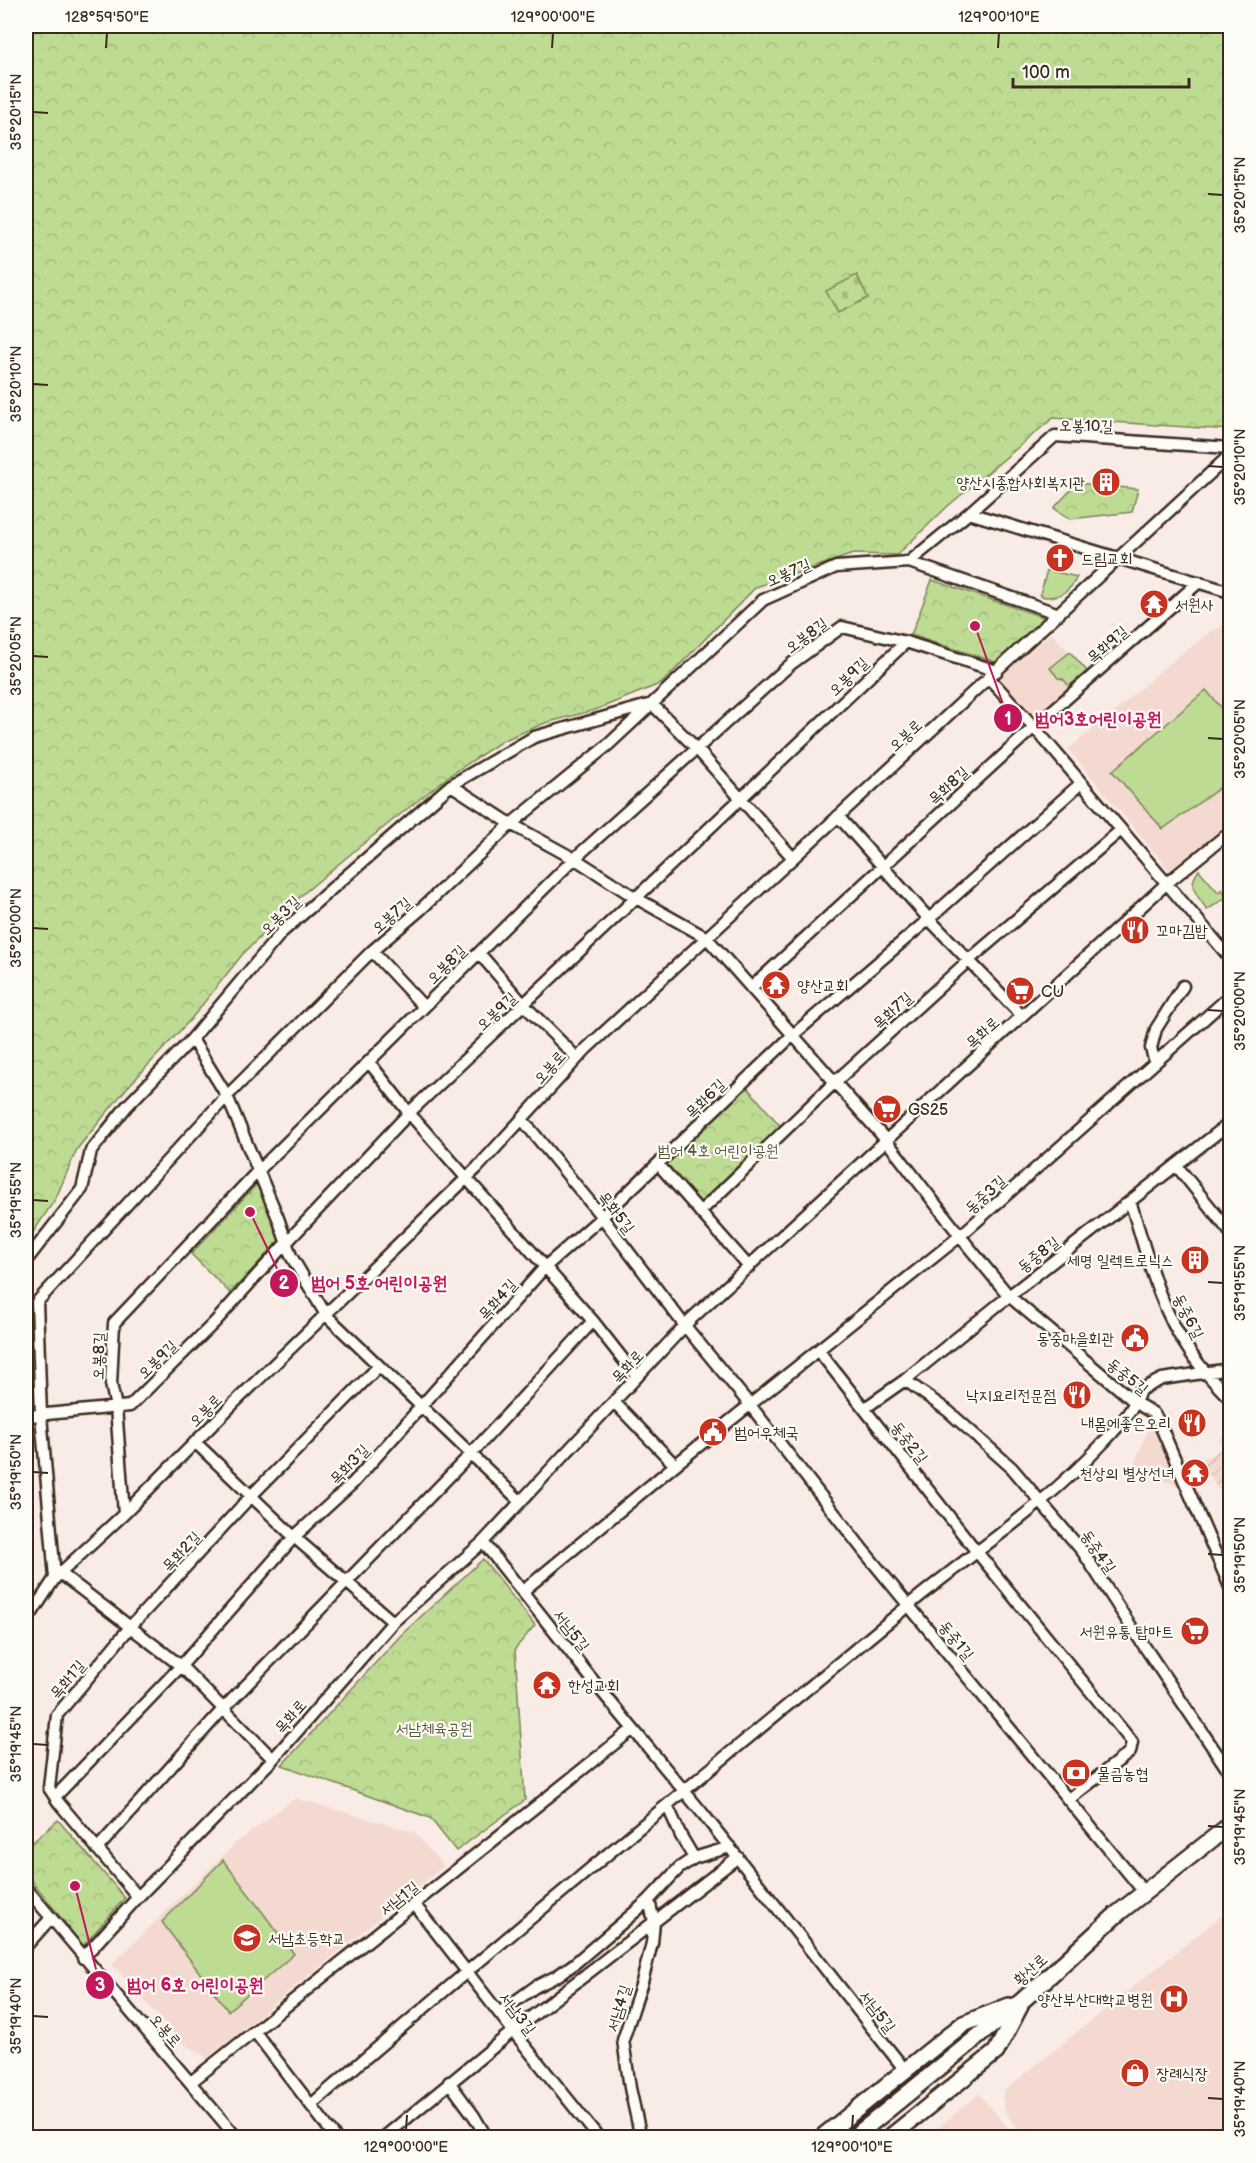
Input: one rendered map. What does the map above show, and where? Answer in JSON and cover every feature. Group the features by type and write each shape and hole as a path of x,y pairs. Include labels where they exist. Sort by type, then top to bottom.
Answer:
{"main road":[{"name":"황산로","path":"853,2138 1023,2000 1117,1914 1230,1825"},
{"path":"821,2138 963,2024 1023,2000"},
{"path":"889,2138 996,2052 1023,2000"}],"street":[{"name":"오봉10길","path":"909,562 969,513 1055,436 1230,448"},
{"name":"오봉로","path":"26,1622 58,1575 124,1514 466,1178 578,1058 1230,455"},
{"path":"969,513 1230,592"},
{"name":"오봉7길","path":"58,1575 41,1414 37,1302 227,1096 372,951 420,910 511,824 608,745 763,600 837,567 909,562 1059,614"},
{"name":"목화9길","path":"1034,727 1199,582"},
{"name":"오봉8길","path":"124,1514 116,1407 111,1384 114,1323 258,1171 574,859 790,664 842,627 906,642 993,674"},
{"name":"오봉9길","path":"116,1407 130,1406 215,1322 409,1113 906,642"},
{"path":"993,674 1080,784 1230,958"},
{"path":"652,705 697,749 793,858"},
{"name":"오봉3길","path":"26,1261 82,1190 90,1151 127,1106 192,1039 282,932 451,785 534,737 652,705"},
{"name":"목화8길","path":"882,866 1034,727"},
{"path":"793,1035 1080,784"},
{"path":"451,785 511,824 707,938 886,1140"},
{"path":"838,816 929,918 1022,1016"},
{"path":"969,960 1121,831"},
{"name":"목화로","path":"82,1958 138,1897 273,1759 393,1622 483,1542 685,1326 1167,883 1230,832"},
{"path":"751,988 882,866"},
{"path":"372,951 424,1007"},
{"path":"479,953 524,1005 578,1058"},
{"name":"목화7길","path":"835,1083 969,960"},
{"path":"1155,1063 1151,1048 1156,1029 1183,986"},
{"name":"동중3길","path":"750,1405 960,1236 1230,996"},
{"name":"목화6길","path":"602,1217 793,1035"},
{"path":"192,1039 227,1096 278,1218 291,1256 326,1315 520,1501"},
{"path":"369,1062 409,1113 593,1321 637,1377"},
{"path":"700,1212 835,1083"},
{"name":"목화5길","path":"522,1119 602,1217 685,1326"},
{"name":"동중8길","path":"865,1408 905,1380 1230,1123"},
{"name":"동중5길","path":"886,1140 1009,1296 1136,1403 1153,1413 1230,1587"},
{"path":"658,1164 748,1267"},
{"path":"1176,1165 1230,1232"},
{"name":"동중6길","path":"1130,1201 1164,1303 1186,1347 1204,1372 1230,1399"},
{"name":"목화4길","path":"421,1407 545,1267 602,1217"},
{"path":"97,1849 224,1708 471,1454 593,1321"},
{"name":"동중1길","path":"685,1326 863,1550 1144,1892"},
{"name":"동중2길","path":"818,1350 1132,1742 1130,1752 1068,1800"},
{"path":"252,1496 379,1366"},
{"path":"310,2105 466,1971 685,1792 908,1605 1040,1502 1085,1463 1111,1434 1136,1403 1140,1390 1162,1378 1230,1369"},
{"name":"동중4길","path":"905,1380 948,1411 1012,1468 1083,1552 1230,1773"},
{"path":"614,1402 675,1465"},
{"path":"522,1591 750,1405"},
{"path":"26,1416 116,1407"},
{"name":"목화3길","path":"294,1537 353,1483 421,1407"},
{"path":"195,1442 294,1537 393,1622"},
{"name":"목화2길","path":"131,1626 252,1496"},
{"path":"138,1897 55,1797 181,1666 294,1537"},
{"name":"서남5길","path":"483,1542 738,1857 905,2070"},
{"path":"58,1575 131,1626 181,1666 273,1759"},
{"name":"목화1길","path":"55,1797 49,1788 57,1715 131,1626"},
{"name":"서남1길","path":"190,2082 633,1730"},
{"path":"668,1806 694,1858"},
{"path":"499,2013 535,1987 574,1964 649,1900 679,1868 694,1858 730,1847"},
{"path":"383,2138 513,2031 738,1857"},
{"name":"오봉로","path":"26,1888 82,1958 237,2138"},
{"path":"649,1900 654,1922"},
{"name":"서남3길","path":"415,1905 599,2138"},
{"path":"26,1946 50,1919"},
{"name":"서남4길","path":"641,2138 623,2040 642,1982 652,1943 654,1922"},
{"path":"255,2032 336,2138"},
{"path":"449,2082 487,2138"}],"shaded area":[{"path":"1230,622 1230,825 1170,871 1068,749 1161,670 1210,632"},
{"path":"1051,633 1088,671 1033,723 996,681"},
{"path":"1154,1423 1181,1479 1181,1487 1141,1472 1134,1464 1150,1424"},
{"path":"1230,1431 1230,1510 1209,1474 1199,1479 1197,1474 1202,1471 1199,1461 1220,1450 1222,1446 1219,1439"},
{"name":"서남초등학교","path":"295,1798 414,1832 444,1866 207,2058 181,2042 112,1964 236,1843"},
{"name":"양산부산대학교병원","path":"1230,1909 1230,2137 1025,2137 1006,2114 1002,2097 1005,2090"},
{"path":"979,2094 1016,2137 926,2137"}],"green space":[{"path":"26,26 1230,26 1230,430 1053,418 948,506 897,555 853,554 756,587 662,683 595,710 545,723 502,741 449,776 303,894 242,955 191,1019 126,1089 77,1149 56,1198 26,1243"},
{"path":"857,275 868,298 838,313 826,291"},
{"path":"1077,483 1138,489 1132,512 1070,519 1054,508"},
{"path":"1047,570 1077,577 1071,587 1062,594 1052,597 1040,596"},
{"path":"932,580 1046,618 996,662 911,635"},
{"path":"1070,652 1087,671 1069,686 1050,668"},
{"path":"1206,690 1230,718 1230,780 1163,829 1112,771"},
{"path":"1199,870 1218,892 1222,889 1227,897 1207,910 1193,886"},
{"name":"범어 4호 어린이공원","path":"747,1087 782,1128 700,1204 664,1164"},
{"path":"257,1184 280,1240 230,1293 191,1254"},
{"name":"서남체육공원","path":"483,1559 535,1625 515,1649 525,1800 456,1851 430,1818 282,1765 401,1635"},
{"path":"58,1820 125,1898 83,1946 26,1873 26,1848"},
{"path":"223,1860 294,1954 228,2011 162,1922"}],"place":[{"name":"양산시종합사회복지관","path":"1106,482"},
{"name":"드림교회","path":"1060,558"},
{"name":"서원사","path":"1154,604"},
{"name":"범어3호어린이공원","path":"975,626"},
{"name":"꼬마김밥","path":"1135,930"},
{"name":"양산교회","path":"776,985"},
{"name":"CU","path":"1020,991"},
{"name":"GS25","path":"887,1109"},
{"name":"범어 5호 어린이공원","path":"250,1212"},
{"name":"세명 일렉트로닉스","path":"1195,1260"},
{"name":"동중마을회관","path":"1135,1338"},
{"name":"낙지요리전문점","path":"1077,1395"},
{"name":"내몸에좋은오리","path":"1192,1423"},
{"name":"범어우체국","path":"713,1432"},
{"name":"천상의 별상선녀","path":"1195,1473"},
{"name":"서원유통 탑마트","path":"1195,1631"},
{"name":"한성교회","path":"547,1685"},
{"name":"물금농협","path":"1076,1773"},
{"name":"범어 6호 어린이공원","path":"75,1886"},
{"name":"서남초등학교","path":"247,1938"},
{"name":"양산부산대학교병원","path":"1174,1999"},
{"name":"장례식장","path":"1135,2073"}]}
